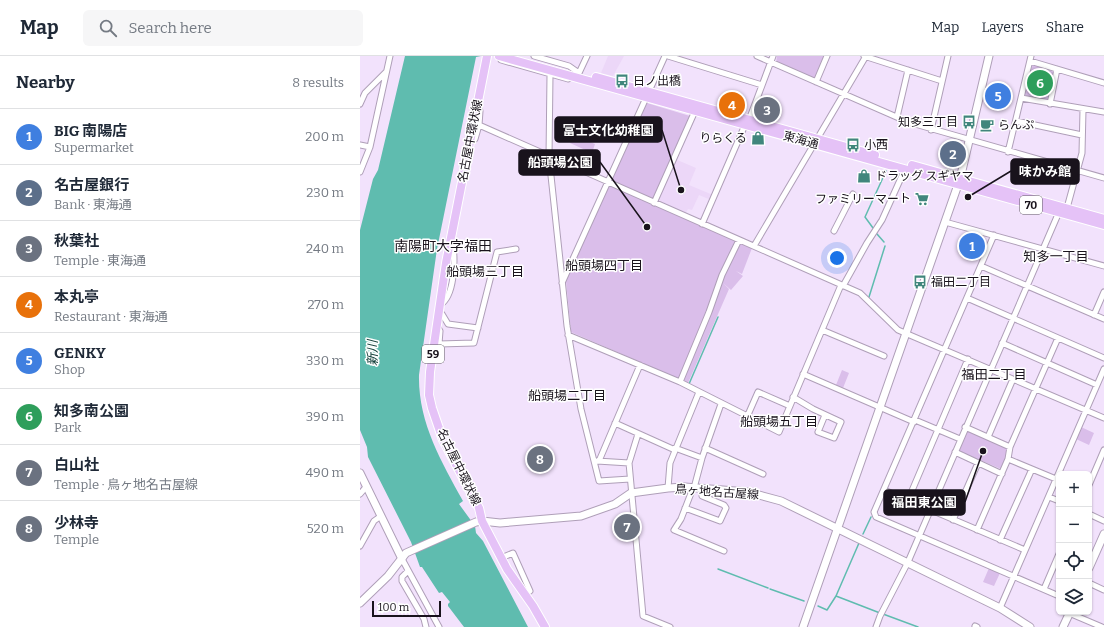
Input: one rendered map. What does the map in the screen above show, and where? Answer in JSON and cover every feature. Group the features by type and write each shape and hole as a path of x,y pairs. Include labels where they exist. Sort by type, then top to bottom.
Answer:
{"main road":[{"name":"名古屋中環状線","path":"487,56 450,244 439,309 429,389 432,408 444,440 479,508 479,522 545,627"},
{"name":"東海通","path":"520,56 815,141 1104,219"},
{"path":"802,627 959,181 989,56"},
{"name":"東海通","path":"500,58 595,83 648,94 695,111 747,122"},
{"name":"東海通","path":"815,141 905,169 959,181 1104,225"},
{"path":"360,473 362,490 381,516 404,556"},
{"name":"鳥ヶ地名古屋線","path":"360,603 388,576 404,556 479,522 500,523 581,516 615,504 631,493 668,488 694,488 761,494 781,501 1000,608 1030,627"},
{"path":"1092,561 1104,534"},
{"path":"1063,627 1069,615"}],"street":[{"path":"360,172 370,146 390,56"},
{"path":"534,56 551,58 569,66 579,73 587,56"},
{"path":"562,283 666,56 762,85"},
{"path":"757,56 897,117 931,130 1104,178"},
{"path":"702,224 747,122 773,56"},
{"path":"816,82 827,56"},
{"path":"754,246 865,56 942,81"},
{"path":"931,130 948,56"},
{"path":"500,58 550,75 580,82 595,83"},
{"path":"1008,152 1030,58 1056,69 1104,83"},
{"path":"1050,104 1056,69"},
{"path":"897,117 908,70"},
{"path":"360,104 365,94 387,71"},
{"path":"550,75 549,157 568,335 581,408 600,481 630,479"},
{"path":"1021,98 1083,110 1104,112"},
{"path":"469,142 475,139 479,125 480,111 477,103"},
{"path":"1067,208 1082,153 1083,110"},
{"path":"654,203 695,111"},
{"path":"1016,121 1082,135"},
{"path":"479,125 860,293 898,330 946,349 1104,418"},
{"path":"360,145 370,146"},
{"path":"568,335 680,382 779,432 842,285 882,220 905,169"},
{"path":"834,231 853,194"},
{"path":"876,627 880,616 908,562 918,535 1059,212"},
{"path":"945,222 1104,266"},
{"path":"994,235 946,349 874,512 876,517 1056,595"},
{"path":"680,382 709,312 722,275 739,240"},
{"path":"439,344 474,343 497,252 516,249"},
{"path":"981,266 1104,319"},
{"path":"1094,315 1104,292"},
{"path":"967,298 1104,358"},
{"path":"439,309 448,324 478,328"},
{"path":"432,361 436,359 439,344 440,331 437,325"},
{"path":"822,330 884,356"},
{"path":"977,530 1008,459 1010,447 1058,338"},
{"path":"1002,344 1097,385"},
{"path":"908,500 968,359"},
{"path":"596,461 615,423 640,366"},
{"path":"1059,471 1104,370"},
{"path":"803,374 880,408 960,440"},
{"path":"988,438 1013,379"},
{"path":"668,488 668,473 675,449 699,392"},
{"path":"747,417 758,392 790,406"},
{"path":"794,397 841,422 834,438 818,432 825,414"},
{"path":"721,404 705,448 694,488 681,519 674,530 724,551"},
{"path":"615,423 675,449 702,458"},
{"path":"965,428 1010,447"},
{"path":"638,434 629,463 643,616 667,626"},
{"path":"705,448 763,474"},
{"path":"1092,477 1104,450"},
{"path":"955,452 1002,474"},
{"path":"1000,608 1056,479 1008,459"},
{"path":"596,461 629,463"},
{"path":"953,520 978,463"},
{"path":"1000,540 1032,469"},
{"path":"685,508 720,522 726,508 724,505 702,496 703,489"},
{"path":"884,490 1025,550"},
{"path":"1049,497 1056,500"},
{"path":"1092,515 1104,521"},
{"path":"360,546 362,537 374,521 381,516"},
{"path":"501,558 513,553 530,591 525,594"},
{"path":"404,556 408,571 439,627"},
{"path":"1044,589 1056,561"},
{"path":"408,571 402,576 402,581 424,619 426,627"},
{"path":"1092,584 1104,590"},
{"path":"1075,615 1103,626"},
{"path":"540,619 543,617 550,627"}],"shaded area":[{"path":"608,56 624,56 613,76 601,73"},
{"path":"777,56 826,56 816,78 814,79 776,62"},
{"path":"1033,64 1054,72 1047,101 1026,96 1024,94"},
{"path":"647,103 690,116 653,205 752,248 742,274 736,271 743,276 731,290 723,283 729,289 688,383 571,332 566,281"},
{"path":"573,135 595,144 592,153 570,143"},
{"path":"675,159 696,168 689,185 713,195 711,200 699,195 692,210 688,209 685,214 656,201"},
{"path":"842,370 849,373 843,388 836,385"},
{"path":"1081,427 1094,433 1089,445 1076,439"},
{"path":"969,431 1007,448 1006,457 1001,469 959,451 966,432"},
{"path":"989,568 1000,573 994,586 983,582"}],"water":[{"name":"新川","path":"405,56 481,56 476,57 437,249 419,375 420,392 422,409 432,441 463,501 459,504 475,526 476,533 483,541 528,627 464,627 448,606 450,602 442,592 439,593 422,567 420,567 411,542 368,457 367,447 360,430 360,230 373,179 378,170"}],"waterway":[{"path":"873,228 865,217 886,171"},
{"path":"877,234 884,242"},
{"path":"869,297 885,246"},
{"path":"689,384 718,317"},
{"path":"863,534 871,517"},
{"path":"818,606 827,610 836,596 859,543"},
{"path":"718,569 768,588"},
{"path":"770,589 804,601"},
{"path":"836,596 880,613"},
{"path":"883,614 918,627"}],"place":[{"name":"日ノ出橋","path":"622,81"},
{"name":"知多南公園","path":"1040,83"},
{"name":"GENKY","path":"998,96"},
{"name":"本丸亭","path":"732,105"},
{"name":"秋葉社","path":"767,110"},
{"name":"知多三丁目","path":"969,122"},
{"name":"らんぷ","path":"987,125"},
{"name":"りらくる","path":"758,138"},
{"name":"小西","path":"853,145"},
{"name":"名古屋銀行","path":"953,154"},
{"name":"ドラッグ スギヤマ","path":"864,176"},
{"name":"富士文化幼稚園","path":"681,190"},
{"name":"味かみ館","path":"968,197"},
{"name":"ファミリーマート","path":"922,199"},
{"name":"船頭場公園","path":"647,227"},
{"name":"BIG 南陽店","path":"972,246"},
{"name":"福田二丁目","path":"920,282"},
{"name":"福田東公園","path":"983,451"},
{"name":"少林寺","path":"540,459"},
{"name":"白山社","path":"627,527"}],"district":[{"name":"南陽町大字福田","path":"443,246"},
{"name":"知多一丁目","path":"1056,256"},
{"name":"船頭場四丁目","path":"604,265"},
{"name":"船頭場三丁目","path":"485,271"},
{"name":"福田二丁目","path":"994,374"},
{"name":"船頭場二丁目","path":"567,395"},
{"name":"船頭場五丁目","path":"779,421"}]}
